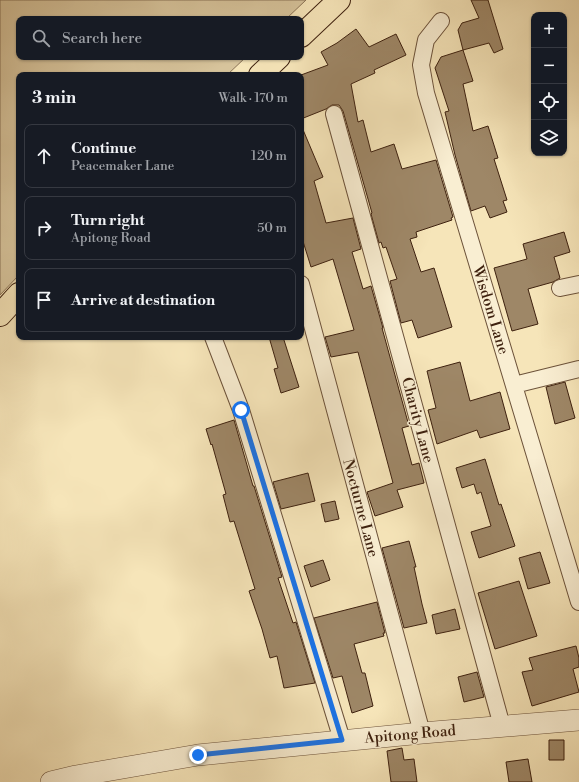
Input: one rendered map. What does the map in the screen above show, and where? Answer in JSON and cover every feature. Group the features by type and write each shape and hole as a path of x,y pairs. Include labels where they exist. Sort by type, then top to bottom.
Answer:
{"highway":[{"path":"304,33 339,0"},
{"path":"263,72 276,60"},
{"path":"0,315 16,297"}],"street":[{"name":"Wisdom Lane","path":"441,21 426,40 421,65 426,93 579,602"},
{"name":"Charity Lane","path":"334,114 502,726"},
{"path":"560,288 579,284"},
{"name":"Nocturne Lane","path":"304,295 422,733"},
{"path":"214,340 241,410 342,740"},
{"path":"514,385 579,369"},
{"name":"Apitong Road","path":"51,782 76,776 198,755 342,740 579,720"}],"shaded area":[{"path":"0,0 306,0 289,16 16,16 16,60 243,60 230,72 16,72 16,278 0,295"}],"building":[{"path":"471,0 488,0 503,49 494,53 489,43 463,50 458,30 462,23 479,18"},
{"path":"356,29 369,47 396,34 406,55 374,70 375,73 351,84 358,122 363,120 371,152 394,144 402,169 436,160 453,217 451,218 452,220 416,232 417,237 410,239 421,272 434,268 452,327 418,338 412,320 401,323 390,281 397,279 386,247 383,248 381,242 379,243 343,111 339,105 332,105 304,118 304,74 328,65 321,52 337,43"},
{"path":"463,50 473,81 463,84 473,131 488,126 498,158 494,159 507,200 503,201 507,212 490,218 485,206 471,211 455,155 445,112 449,111 435,68 441,57"},
{"path":"304,132 323,177 314,181 326,223 353,218 361,249 352,252 363,289 371,286 409,426 402,428 412,465 419,463 424,483 397,490 403,507 375,516 367,492 393,483 358,352 331,357 325,337 354,330 333,259 311,267 304,245"},
{"path":"564,232 570,252 554,257 560,278 553,282 528,289 538,324 512,331 494,268 527,259 523,244"},
{"path":"270,340 284,340 299,387 281,393 274,369 278,368"},
{"path":"460,362 470,401 500,392 510,429 480,438 477,430 437,444 428,410 436,408 427,371"},
{"path":"565,382 575,418 555,424 546,387"},
{"path":"234,420 282,577 278,578 293,623 296,622 315,683 284,688 277,656 270,658 249,591 255,589 234,521 230,522 223,495 226,494 212,444 211,445 206,429"},
{"path":"485,459 499,505 501,504 515,546 479,558 471,532 491,526 481,492 477,494 474,484 462,488 456,468"},
{"path":"308,473 315,501 281,509 273,482"},
{"path":"335,501 339,519 325,522 321,504"},
{"path":"409,541 416,567 414,567 427,623 404,628 382,548"},
{"path":"540,552 550,583 528,589 519,558"},
{"path":"323,560 330,580 311,587 304,566"},
{"path":"519,581 537,636 495,649 478,593"},
{"path":"377,602 385,633 383,633 384,636 354,644 362,673 365,673 373,706 352,713 342,676 333,678 314,618"},
{"path":"455,609 460,629 436,634 432,615"},
{"path":"576,646 579,658 579,667 573,669 579,692 532,706 522,672 533,670 529,658"},
{"path":"477,672 484,697 464,702 458,677"},
{"path":"549,740 564,740 564,760 549,760"},
{"path":"402,748 404,760 414,759 417,782 391,782 387,751"},
{"path":"528,759 532,782 509,782 506,762"}],"route":[{"path":"198,755 342,740 241,410"}]}
